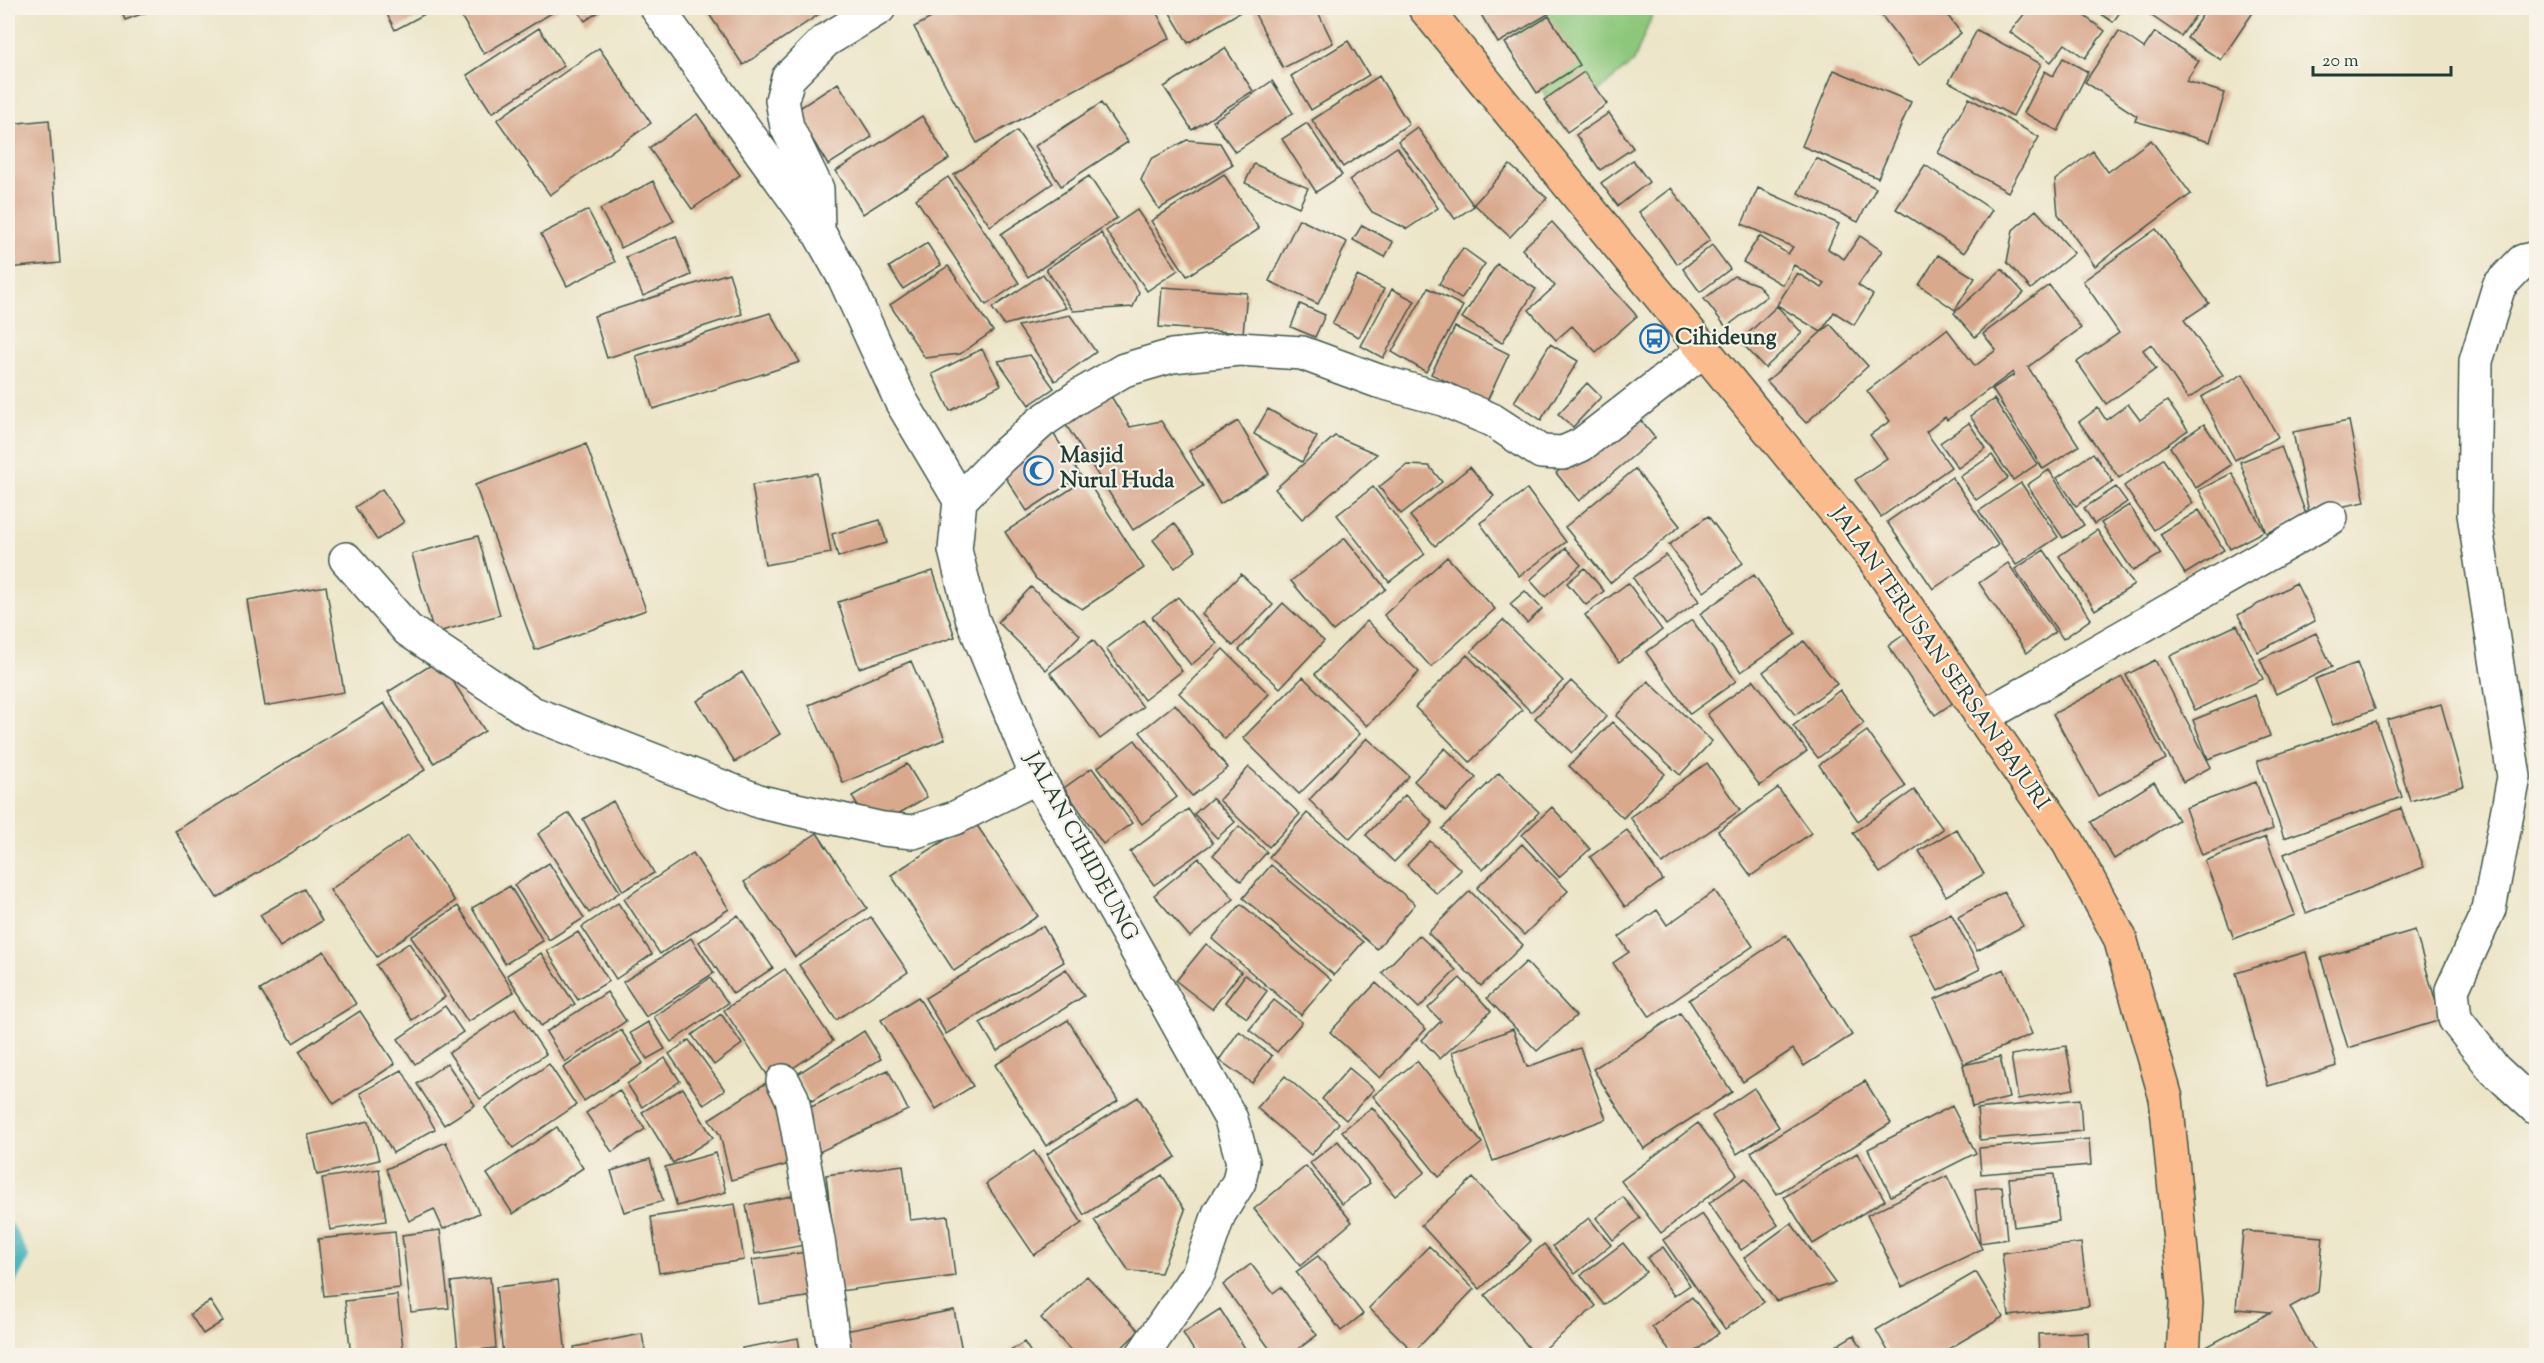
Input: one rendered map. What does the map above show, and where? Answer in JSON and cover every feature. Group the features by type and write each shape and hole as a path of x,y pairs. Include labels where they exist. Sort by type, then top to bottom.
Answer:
{"main road":[{"name":"JALAN TERUSAN SERSAN BAJURI","path":"1425,8 1872,556 2068,842 2120,938 2166,1098 2186,1303 2183,1356"}],"street":[{"path":"657,8 818,231 845,279 901,401 960,500 1041,422 1079,396 1124,370 1172,356 1239,349 1302,353 1378,381 1443,399 1492,420 1541,452 1563,453 1581,445 1705,349"},
{"path":"818,231 817,189 787,127 785,118 782,100 788,78 825,41 879,8"},
{"path":"2536,258 2523,261 2499,286 2476,361 2474,514 2514,777 2489,909 2452,990 2455,1019 2494,1069 2536,1107"},
{"name":"JALAN CIHIDEUNG","path":"960,500 955,550 972,618 1037,777 1091,868 1231,1119 1243,1162 1239,1182 1219,1214 1199,1272 1142,1356"},
{"path":"1981,718 2331,518"},
{"path":"346,559 408,630 532,713 761,802 883,829 914,832 955,818 1037,777"},
{"path":"783,1081 792,1098 818,1240 835,1356"}],"green space":[{"path":"1504,8 1655,8 1634,61 1559,124"}],"building":[{"path":"120,8 158,8 125,20"},
{"path":"384,8 433,8 434,9 395,30"},
{"path":"456,8 560,8 484,54"},
{"path":"576,8 605,8 585,21"},
{"path":"705,8 821,8 824,11 743,65"},
{"path":"950,8 1154,8 1170,38 977,143 914,27"},
{"path":"1167,8 1247,8 1188,43"},
{"path":"1259,8 1316,8 1333,43 1283,68 1253,10"},
{"path":"1468,8 1546,8 1550,13 1498,43 1479,11 1472,15"},
{"path":"1876,8 1942,8 1961,33 1919,65"},
{"path":"2029,8 2073,8 2105,31 2085,58 2065,44 2051,62 2010,32"},
{"path":"2092,8 2123,8 2113,22"},
{"path":"2140,8 2201,8 2181,36"},
{"path":"2207,8 2256,8 2221,60 2187,38"},
{"path":"1549,16 1580,65 1537,93 1505,43"},
{"path":"539,28 564,66 492,113 467,75"},
{"path":"1977,30 2041,64 2013,116 1949,82"},
{"path":"2119,31 2144,48 2155,32 2199,61 2186,81 2225,93 2210,142 2135,121 2137,116 2085,82"},
{"path":"1348,41 1369,75 1311,110 1291,76"},
{"path":"599,48 651,123 550,195 497,120"},
{"path":"1225,48 1253,91 1192,130 1164,87"},
{"path":"2063,58 2088,72 2058,131 2024,113 2045,71 2053,76"},
{"path":"1834,70 1911,102 1878,178 1802,146"},
{"path":"1584,72 1607,104 1567,132 1544,100"},
{"path":"1379,76 1409,124 1343,167 1312,120"},
{"path":"1272,81 1293,113 1235,152 1213,121"},
{"path":"838,83 872,137 828,165 795,111"},
{"path":"1969,98 2039,137 2008,192 1938,153"},
{"path":"1101,103 1128,142 1061,186 1035,146"},
{"path":"1609,113 1633,148 1600,170 1576,135"},
{"path":"697,114 740,175 692,209 649,148"},
{"path":"922,116 949,159 863,214 836,171"},
{"path":"49,120 60,263 8,268 8,124"},
{"path":"1307,123 1342,175 1316,192 1282,139"},
{"path":"1417,127 1474,206 1455,219 1398,141"},
{"path":"1017,131 1053,183 990,226 954,175"},
{"path":"1187,140 1220,143 1233,165 1159,209 1141,180 1151,159"},
{"path":"2151,140 2191,194 2095,266 2058,214 2055,180 2093,151 2108,172"},
{"path":"1397,147 1438,208 1407,229 1372,212 1349,180"},
{"path":"1816,158 1876,188 1858,222 1798,193"},
{"path":"1633,160 1649,182 1618,206 1601,183"},
{"path":"1254,164 1308,188 1299,207 1245,183"},
{"path":"1510,165 1547,198 1510,237 1474,204"},
{"path":"1925,165 1992,210 1964,253 1896,209"},
{"path":"1224,174 1259,229 1187,276 1151,221"},
{"path":"1089,176 1117,218 1028,277 1001,234"},
{"path":"948,177 1019,283 986,305 916,199"},
{"path":"653,181 674,221 621,248 600,209"},
{"path":"1671,188 1710,240 1677,264 1639,212"},
{"path":"1758,188 1839,224 1828,249 1844,259 1860,236 1882,251 1858,285 1873,295 1854,325 1834,312 1821,332 1777,305 1797,273 1822,288 1825,284 1794,265 1783,285 1743,262 1759,236 1788,254 1793,247 1742,224"},
{"path":"588,210 615,262 567,286 541,234"},
{"path":"1137,210 1178,270 1147,291 1106,231"},
{"path":"2036,210 2074,253 2031,289 2007,262 2013,230"},
{"path":"1299,219 1347,242 1318,304 1269,281"},
{"path":"1552,222 1637,316 1596,352 1572,326 1556,340 1529,310 1555,286 1522,249"},
{"path":"1362,225 1393,242 1385,257 1353,240"},
{"path":"2156,229 2209,303 2184,320 2223,375 2188,399 2151,344 2143,350 2156,369 2106,404 2077,362 2119,333 2083,281"},
{"path":"1101,233 1139,292 1133,307 1073,311 1046,269"},
{"path":"676,236 691,275 643,296 626,257"},
{"path":"927,243 941,265 903,289 889,267"},
{"path":"1712,245 1730,269 1700,292 1683,269"},
{"path":"1463,248 1485,264 1461,299 1439,284"},
{"path":"1938,255 1975,278 1955,310 1919,285"},
{"path":"1497,264 1536,289 1502,343 1462,318"},
{"path":"948,266 993,331 960,354 925,358 890,305"},
{"path":"2002,269 2024,293 1975,337 1954,313"},
{"path":"729,273 742,314 607,358 594,316"},
{"path":"1043,274 1066,308 1004,325 992,308"},
{"path":"1357,276 1384,289 1359,337 1332,324"},
{"path":"1734,276 1758,285 1767,296 1726,327 1704,299"},
{"path":"2049,285 2081,328 2028,367 2079,446 2043,469 1992,389 2014,375 2013,372 1947,420 1945,417 1926,432 1951,467 1881,517 1855,480 1887,458 1870,435 1890,421 1867,391 1947,329 1975,366 1996,350 1983,334"},
{"path":"1162,287 1247,293 1243,333 1159,327"},
{"path":"1428,288 1463,306 1426,372 1392,352"},
{"path":"1392,289 1415,301 1383,358 1361,346"},
{"path":"1300,304 1325,315 1315,337 1291,327"},
{"path":"1777,306 1802,333 1765,368 1740,341"},
{"path":"770,313 800,362 653,409 636,356"},
{"path":"1070,315 1096,352 1055,381 1018,326"},
{"path":"1830,324 1868,366 1806,423 1767,381"},
{"path":"1455,327 1509,354 1487,401 1431,374"},
{"path":"1550,344 1578,361 1541,420 1514,402"},
{"path":"982,349 1001,385 950,411 932,374"},
{"path":"1030,355 1054,388 1029,405 998,361"},
{"path":"2243,374 2278,437 2235,460 2201,397"},
{"path":"1587,383 1601,397 1573,427 1558,414"},
{"path":"1104,385 1130,427 1161,421 1203,486 1133,530 1059,414"},
{"path":"1994,399 2037,464 2013,480 1970,416"},
{"path":"2167,401 2188,430 2119,478 2079,422 2098,408 2106,420 2128,404 2140,420"},
{"path":"1268,409 1317,437 1302,462 1254,434"},
{"path":"1632,410 1655,438 1579,501 1556,473"},
{"path":"1238,421 1269,474 1220,504 1189,451"},
{"path":"2349,421 2365,502 2309,513 2293,432"},
{"path":"1969,423 1986,448 1958,468 1940,443"},
{"path":"2204,424 2231,465 2196,488 2170,447"},
{"name":"Masjid Nurul Huda","path":"1051,430 1081,476 1027,511 997,464"},
{"path":"1335,436 1377,454 1302,519 1275,489"},
{"path":"586,444 646,610 535,650 475,485"},
{"path":"2281,446 2307,517 2266,533 2240,462"},
{"path":"2093,453 2113,481 2076,506 2057,478"},
{"path":"1992,455 2008,478 1976,500 1960,477"},
{"path":"2163,459 2193,503 2154,530 2124,486"},
{"path":"1407,465 1429,466 1442,482 1401,514 1379,487"},
{"path":"1470,467 1494,496 1435,546 1410,516"},
{"path":"1635,469 1680,526 1610,583 1565,527"},
{"path":"2049,470 2084,525 2063,538 2027,485"},
{"path":"817,473 831,553 765,565 752,485"},
{"path":"2232,473 2264,531 2230,549 2199,490"},
{"path":"1952,477 1998,545 1933,589 1887,522"},
{"path":"1086,479 1144,568 1082,609 1036,579 1005,532"},
{"path":"2021,483 2058,537 2016,565 1979,511"},
{"path":"1373,487 1425,554 1389,582 1337,515"},
{"path":"2116,487 2127,502 2094,524 2084,508"},
{"path":"382,489 404,522 377,540 355,507"},
{"path":"1527,489 1566,542 1519,576 1480,523"},
{"path":"2129,505 2161,554 2133,571 2101,523"},
{"path":"2199,510 2224,550 2185,574 2160,534"},
{"path":"1708,516 1743,563 1704,592 1669,545"},
{"path":"880,520 887,543 838,557 832,534"},
{"path":"1174,523 1196,551 1175,568 1153,540"},
{"path":"2097,530 2134,585 2095,610 2059,556"},
{"path":"478,536 500,615 434,633 412,554"},
{"path":"1345,538 1386,589 1333,631 1291,581"},
{"path":"1566,548 1581,565 1545,597 1530,580"},
{"path":"2044,550 2091,619 2063,639 2015,569"},
{"path":"1666,555 1699,601 1666,625 1633,578"},
{"path":"1447,557 1495,609 1431,667 1384,615"},
{"path":"2008,563 2055,632 2027,653 1979,583"},
{"path":"1585,568 1604,591 1586,605 1567,583"},
{"path":"933,571 955,637 859,668 838,602"},
{"path":"1241,574 1273,605 1233,646 1202,614"},
{"path":"1754,575 1796,634 1741,672 1700,614"},
{"path":"1628,583 1662,630 1619,662 1585,615"},
{"path":"2296,583 2315,621 2258,652 2238,615"},
{"path":"326,586 344,692 265,706 247,600"},
{"path":"1031,587 1080,635 1046,670 998,622"},
{"path":"1525,591 1542,609 1527,623 1510,604"},
{"path":"1178,597 1217,644 1191,665 1152,617"},
{"path":"1283,603 1324,641 1280,688 1239,650"},
{"path":"1144,620 1182,671 1144,700 1106,649"},
{"path":"1503,620 1563,681 1531,712 1471,651"},
{"path":"1692,620 1736,681 1690,714 1646,652"},
{"path":"1367,621 1419,672 1367,726 1315,674"},
{"path":"2237,625 2263,679 2195,710 2170,656"},
{"path":"1916,626 1963,696 1935,715 1888,646"},
{"path":"2316,633 2332,667 2276,694 2260,659"},
{"path":"1093,640 1143,707 1100,739 1050,673"},
{"path":"1804,641 1837,684 1795,715 1763,672"},
{"path":"1223,649 1269,694 1225,739 1179,693"},
{"path":"1467,655 1522,710 1470,762 1415,707"},
{"path":"439,660 485,731 434,763 388,692"},
{"path":"2155,660 2211,767 2183,782 2126,675"},
{"path":"911,661 945,739 843,783 809,705"},
{"path":"2357,663 2375,709 2333,725 2315,679"},
{"path":"742,672 780,734 735,762 697,701"},
{"path":"1303,677 1360,734 1299,794 1243,738"},
{"path":"2122,677 2166,759 2098,796 2053,714"},
{"path":"1754,680 1807,751 1760,786 1707,714"},
{"path":"1571,681 1607,716 1572,753 1535,718"},
{"path":"1648,681 1712,741 1680,775 1616,716"},
{"path":"1840,690 1864,723 1818,758 1793,726"},
{"path":"2255,695 2270,736 2208,759 2193,720"},
{"path":"384,703 425,770 217,898 175,831"},
{"path":"1175,704 1228,768 1192,796 1140,732"},
{"path":"2441,704 2464,786 2410,801 2387,720"},
{"path":"2376,721 2402,797 2284,838 2257,761"},
{"path":"1612,722 1665,774 1623,818 1569,766"},
{"path":"1867,731 1906,786 1858,821 1819,765"},
{"path":"1367,738 1409,776 1350,839 1309,800"},
{"path":"1135,740 1177,797 1142,824 1098,767"},
{"path":"1445,748 1476,778 1446,811 1414,781"},
{"path":"1707,763 1740,810 1662,864 1630,817"},
{"path":"907,764 927,797 886,821 862,814 852,796"},
{"path":"1249,767 1300,814 1269,847 1219,800"},
{"path":"1092,768 1132,823 1103,844 1064,788"},
{"path":"1499,773 1539,812 1483,870 1442,829"},
{"path":"2154,782 2178,820 2114,859 2091,822"},
{"path":"2256,782 2273,829 2202,855 2185,808"},
{"path":"1778,788 1811,833 1751,876 1718,831"},
{"path":"1914,790 1943,829 1880,873 1853,833"},
{"path":"1405,795 1433,823 1394,862 1366,835"},
{"path":"1212,798 1235,822 1217,838 1194,814"},
{"path":"613,801 654,873 623,891 583,819"},
{"path":"1552,807 1590,849 1559,877 1522,835"},
{"path":"2401,808 2424,867 2306,913 2284,854"},
{"path":"1188,809 1213,843 1154,885 1130,852"},
{"path":"569,813 620,892 589,913 538,834"},
{"path":"1307,813 1415,904 1377,949 1269,857"},
{"path":"974,821 1038,916 954,971 891,875"},
{"path":"1239,826 1267,852 1241,881 1213,855"},
{"path":"1956,829 1984,874 1946,896 1919,851"},
{"path":"1627,830 1663,880 1625,907 1590,857"},
{"path":"817,833 867,908 795,957 744,882"},
{"path":"408,835 455,901 377,957 330,890"},
{"path":"2266,837 2295,915 2234,939 2205,861"},
{"path":"1430,841 1461,870 1437,894 1407,865"},
{"path":"1522,844 1568,891 1524,935 1477,888"},
{"path":"693,853 729,909 660,954 624,899"},
{"path":"1199,858 1234,899 1190,937 1154,895"},
{"path":"549,863 584,918 549,940 514,885"},
{"path":"1271,865 1363,942 1334,975 1243,898"},
{"path":"510,886 543,941 505,964 472,908"},
{"path":"304,889 322,921 280,947 260,915"},
{"path":"1470,891 1523,945 1481,986 1428,933"},
{"path":"1715,891 1753,946 1650,1017 1613,963 1629,952 1619,937 1657,910 1667,925"},
{"path":"2004,892 2023,926 1977,951 1958,917"},
{"path":"618,903 652,954 616,979 582,927"},
{"path":"1241,904 1331,980 1301,1015 1212,939"},
{"path":"458,906 514,992 468,1022 411,937"},
{"path":"1951,913 1980,969 1938,991 1909,935"},
{"path":"738,915 773,968 733,994 699,942"},
{"path":"871,917 908,972 836,1020 799,965"},
{"path":"1043,926 1064,962 946,1034 925,998"},
{"path":"2415,930 2441,1020 2348,1048 2321,958"},
{"path":"578,932 609,981 578,1000 547,951"},
{"path":"1419,935 1456,970 1419,1008 1382,973"},
{"path":"1786,935 1852,1035 1804,1066 1793,1049 1743,1082 1689,1000"},
{"path":"691,938 714,973 646,1017 623,982"},
{"path":"409,943 445,997 412,1020 376,965"},
{"path":"1206,944 1241,972 1212,1009 1176,981"},
{"path":"324,951 356,1004 293,1043 260,990"},
{"path":"2306,952 2337,1066 2268,1086 2236,973"},
{"path":"541,953 575,1004 541,1026 507,975"},
{"path":"1526,962 1576,1016 1537,1051 1487,998"},
{"path":"785,969 833,1041 772,1082 724,1010"},
{"path":"1066,969 1084,996 997,1051 980,1023"},
{"path":"2004,969 2032,1034 1964,1064 1935,999"},
{"path":"1245,975 1267,991 1247,1018 1225,1002"},
{"path":"710,978 728,1003 671,1042 654,1017"},
{"path":"1460,978 1491,1011 1440,1059 1422,1040 1441,1021 1428,1008"},
{"path":"1376,983 1426,1029 1380,1078 1330,1032"},
{"path":"607,992 626,1021 565,1062 546,1032"},
{"path":"918,997 973,1086 936,1109 881,1020"},
{"path":"1274,1000 1302,1022 1277,1052 1249,1030"},
{"path":"445,1006 463,1032 415,1064 398,1039"},
{"path":"515,1008 546,1054 480,1099 449,1053"},
{"path":"360,1011 395,1064 334,1104 299,1051"},
{"path":"1680,1013 1732,1092 1644,1149 1593,1069"},
{"path":"721,1014 742,1044 714,1065 692,1035"},
{"path":"1068,1020 1118,1101 1046,1146 995,1065"},
{"path":"648,1022 665,1049 647,1059 630,1033"},
{"path":"1513,1029 1527,1067 1580,1048 1606,1119 1493,1161 1452,1052"},
{"path":"621,1030 643,1063 584,1101 563,1068"},
{"path":"864,1031 881,1059 812,1101 796,1075"},
{"path":"1239,1031 1272,1056 1252,1083 1219,1060"},
{"path":"689,1040 725,1090 704,1105 669,1054"},
{"path":"2066,1046 2074,1089 2018,1099 2011,1055"},
{"path":"2000,1057 2009,1098 1972,1107 1963,1065"},
{"path":"665,1058 680,1081 642,1107 627,1084"},
{"path":"1417,1061 1482,1143 1439,1177 1373,1096"},
{"path":"447,1063 475,1105 444,1125 417,1084"},
{"path":"549,1064 576,1105 513,1148 485,1108"},
{"path":"1349,1068 1374,1089 1346,1120 1322,1099"},
{"path":"402,1070 435,1129 393,1153 360,1093"},
{"path":"888,1070 908,1110 815,1154 807,1109"},
{"path":"1285,1076 1339,1123 1311,1155 1257,1108"},
{"path":"769,1081 800,1161 731,1180 720,1135 709,1119"},
{"path":"1865,1081 1891,1123 1777,1194 1751,1152"},
{"path":"683,1088 713,1138 673,1163 642,1112"},
{"path":"1754,1088 1779,1127 1737,1154 1712,1116"},
{"path":"619,1090 645,1129 612,1152 586,1113"},
{"path":"1138,1097 1176,1157 1084,1215 1047,1154"},
{"path":"2080,1099 2082,1131 1980,1140 1977,1109"},
{"path":"1952,1106 1976,1153 1891,1196 1868,1149"},
{"path":"1372,1107 1425,1172 1395,1196 1342,1131"},
{"path":"369,1121 379,1160 317,1175 308,1135"},
{"path":"1698,1123 1737,1174 1661,1233 1621,1181"},
{"path":"557,1127 583,1168 513,1214 487,1174"},
{"path":"2089,1139 2091,1165 1981,1174 1979,1148"},
{"path":"1338,1141 1370,1183 1342,1204 1310,1163"},
{"path":"446,1142 479,1213 443,1229 434,1209 409,1221 386,1169"},
{"path":"1034,1151 1082,1223 1034,1255 986,1184"},
{"path":"716,1153 726,1192 677,1206 665,1167"},
{"path":"1857,1153 1885,1200 1813,1244 1784,1197"},
{"path":"650,1159 663,1201 624,1212 611,1171"},
{"path":"903,1165 910,1220 948,1216 955,1276 840,1291 826,1175"},
{"path":"1306,1166 1352,1222 1300,1266 1254,1209"},
{"path":"379,1169 386,1221 330,1230 322,1178"},
{"path":"2054,1174 2059,1221 2014,1227 2009,1178"},
{"path":"1162,1175 1185,1210 1161,1273 1129,1271 1094,1220"},
{"path":"1947,1176 1982,1249 1902,1287 1867,1215"},
{"path":"1473,1178 1531,1241 1480,1289 1421,1225"},
{"path":"1745,1178 1778,1225 1741,1250 1709,1203"},
{"path":"2002,1186 2007,1239 1980,1243 1975,1189"},
{"path":"797,1195 805,1245 755,1254 746,1205"},
{"path":"1623,1197 1640,1218 1613,1240 1596,1218"},
{"path":"735,1204 744,1260 659,1273 651,1217"},
{"path":"1702,1214 1764,1302 1725,1329 1663,1240"},
{"path":"1589,1218 1611,1245 1575,1274 1553,1246"},
{"path":"1791,1223 1835,1283 1776,1301 1744,1258"},
{"path":"440,1230 449,1308 411,1312 402,1235"},
{"path":"395,1231 400,1288 324,1296 318,1239"},
{"path":"2243,1231 2323,1237 2318,1292 2290,1307 2317,1356 2199,1356 2197,1352 2271,1312 2236,1309"},
{"path":"1623,1243 1646,1272 1604,1305 1581,1275"},
{"path":"2081,1243 2089,1306 2009,1316 2002,1253"},
{"path":"1544,1244 1596,1306 1536,1356 1485,1295"},
{"path":"1429,1246 1474,1289 1414,1352 1369,1308"},
{"path":"1663,1247 1690,1285 1674,1296 1647,1258"},
{"path":"807,1252 813,1296 759,1304 752,1260"},
{"path":"1318,1256 1363,1314 1341,1331 1296,1272"},
{"path":"1251,1264 1273,1293 1281,1287 1317,1335 1289,1356 1275,1356 1223,1285"},
{"path":"1976,1272 2003,1317 1945,1351 1922,1356 1891,1356 1876,1330"},
{"path":"1087,1276 1139,1331 1113,1356 1076,1356 1041,1318"},
{"path":"490,1277 496,1348 458,1352 451,1282"},
{"path":"558,1280 566,1356 503,1356 496,1287"},
{"path":"397,1295 404,1356 351,1356 345,1301"},
{"path":"1692,1297 1719,1333 1689,1356 1674,1356 1652,1327"},
{"path":"210,1301 223,1321 203,1334 190,1314"},
{"path":"1220,1309 1250,1356 1197,1356 1183,1333"},
{"path":"954,1310 963,1356 845,1356 840,1332"},
{"path":"2088,1332 2089,1356 2039,1356 2038,1334"},
{"path":"642,1334 646,1356 576,1356 574,1347"},
{"path":"1854,1335 1866,1356 1819,1356"},
{"path":"798,1338 801,1356 743,1356 742,1348"},
{"path":"1024,1342 1033,1356 1002,1356"},
{"path":"2027,1350 2028,1356 1989,1356 1992,1353"}],"waterway":[{"path":"8,1230 22,1257 8,1283"}],"place":[{"name":"Cihideung","path":"1654,339"},
{"name":"Masjid Nurul Huda","path":"1039,470"}]}
